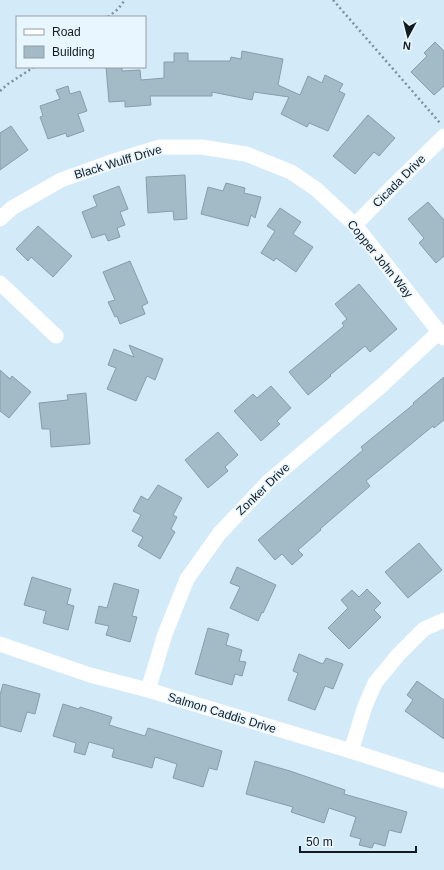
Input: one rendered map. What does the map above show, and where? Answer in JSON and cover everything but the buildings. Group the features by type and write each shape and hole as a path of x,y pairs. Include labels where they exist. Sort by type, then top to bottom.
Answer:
{"street":[{"name":"Cicada Drive","path":"355,225 393,186 443,130"},
{"name":"Black Wulff Drive","path":"0,219 12,208 61,180 110,162 160,148 201,146 246,154 291,172"},
{"name":"Copper John Way","path":"291,172 316,189 355,225 441,335"},
{"path":"0,283 56,336"},
{"name":"Zonker Drive","path":"148,690 165,634 187,579 219,534 268,482 441,335"},
{"path":"351,752 365,706 375,683 398,655 424,629 444,620"},
{"name":"Salmon Caddis Drive","path":"0,644 90,674 148,690 444,781"}],"path":[{"path":"109,16 118,9 125,0"},
{"path":"333,0 443,130"},
{"path":"0,90 32,68"}]}
